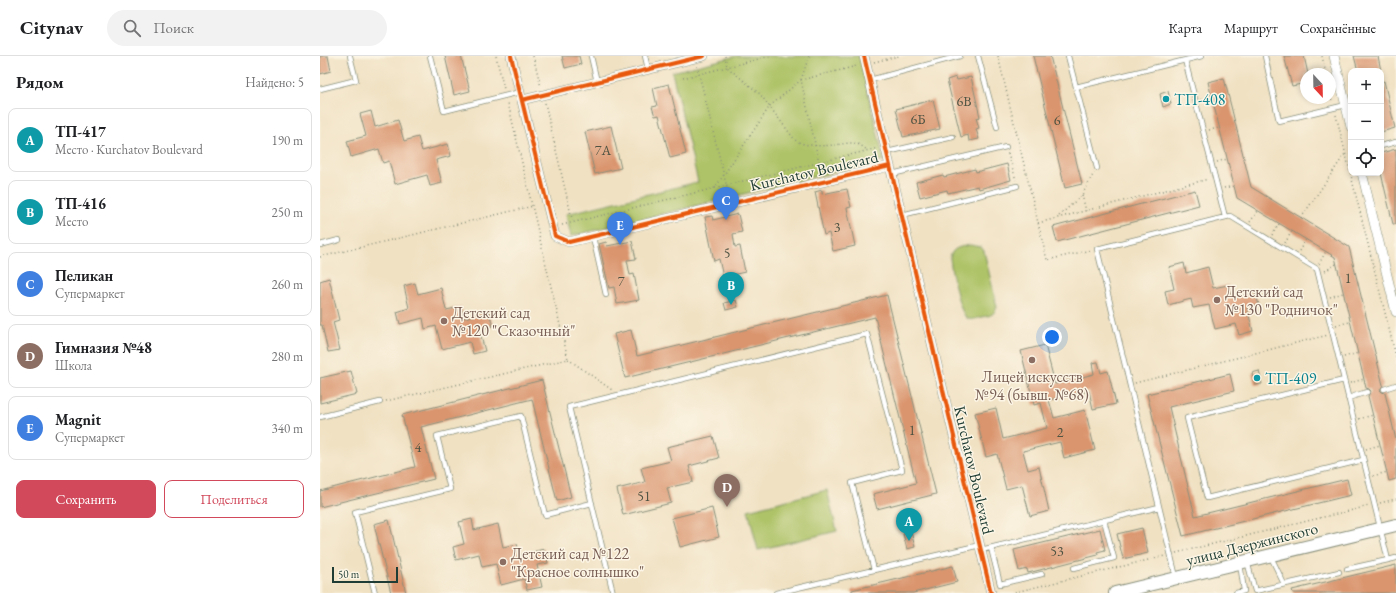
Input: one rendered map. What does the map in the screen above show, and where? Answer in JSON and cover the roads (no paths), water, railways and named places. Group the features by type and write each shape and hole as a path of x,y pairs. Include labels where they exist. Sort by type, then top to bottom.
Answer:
{"main road":[{"name":"улица Дзержинского","path":"1114,593 1396,525"}],"street":[{"name":"Kurchatov Boulevard","path":"511,56 555,236 569,242 730,204 891,170"},
{"path":"1334,56 1348,114"},
{"path":"521,96 543,95 700,57"},
{"name":"Kurchatov Boulevard","path":"865,60 991,593"},
{"path":"1363,176 1396,312"}],"lane":[{"path":"320,89 356,80 350,56"},
{"path":"430,56 444,111 506,96 521,96"},
{"path":"591,56 597,82"},
{"path":"645,56 648,70"},
{"path":"870,80 960,56"},
{"path":"978,56 998,127"},
{"path":"1068,56 1097,168"},
{"path":"1076,87 1202,56"},
{"path":"1265,56 1279,120 1346,105"},
{"path":"1185,60 1225,217"},
{"path":"886,149 953,137"},
{"path":"1384,145 1396,142"},
{"path":"891,170 1006,147"},
{"path":"902,215 1017,186"},
{"path":"1176,578 1097,249 1230,216 1317,269 1388,560"},
{"path":"593,237 606,295"},
{"path":"320,245 339,240"},
{"path":"613,593 569,407 867,334 902,470 852,483 874,570"},
{"path":"1344,382 1188,418 1189,425 1207,498 1363,460"},
{"path":"1384,389 1396,385"},
{"path":"1348,398 1367,392"},
{"path":"320,417 380,402"},
{"path":"375,593 355,512 450,489 437,436 521,416 545,515 592,504"},
{"path":"776,593 797,591 874,570 980,547 991,548 1159,507"},
{"path":"1074,568 1114,558 1104,520"},
{"path":"991,548 1000,584 1042,574"},
{"path":"1270,555 1284,584"},
{"path":"1347,569 1396,558"},
{"path":"1243,562 1255,591 1339,572"},
{"path":"1236,593 1244,591 1243,562"}],"place":[{"name":"ТП-408","path":"1166,99"},
{"name":"Пеликан","path":"726,220"},
{"name":"Magnit","path":"620,245"},
{"name":"Детский сад №130 \"Родничок\"","path":"1217,300"},
{"name":"ТП-416","path":"731,305"},
{"name":"Детский сад №120 \"Сказочный\"","path":"444,321"},
{"name":"Лицей искусств №94 (бывш. №68)","path":"1032,360"},
{"name":"ТП-409","path":"1257,378"},
{"name":"Гимназия №48","path":"727,507"},
{"name":"ТП-417","path":"909,541"},
{"name":"Детский сад №122 \"Красное солнышко\"","path":"503,562"}]}
